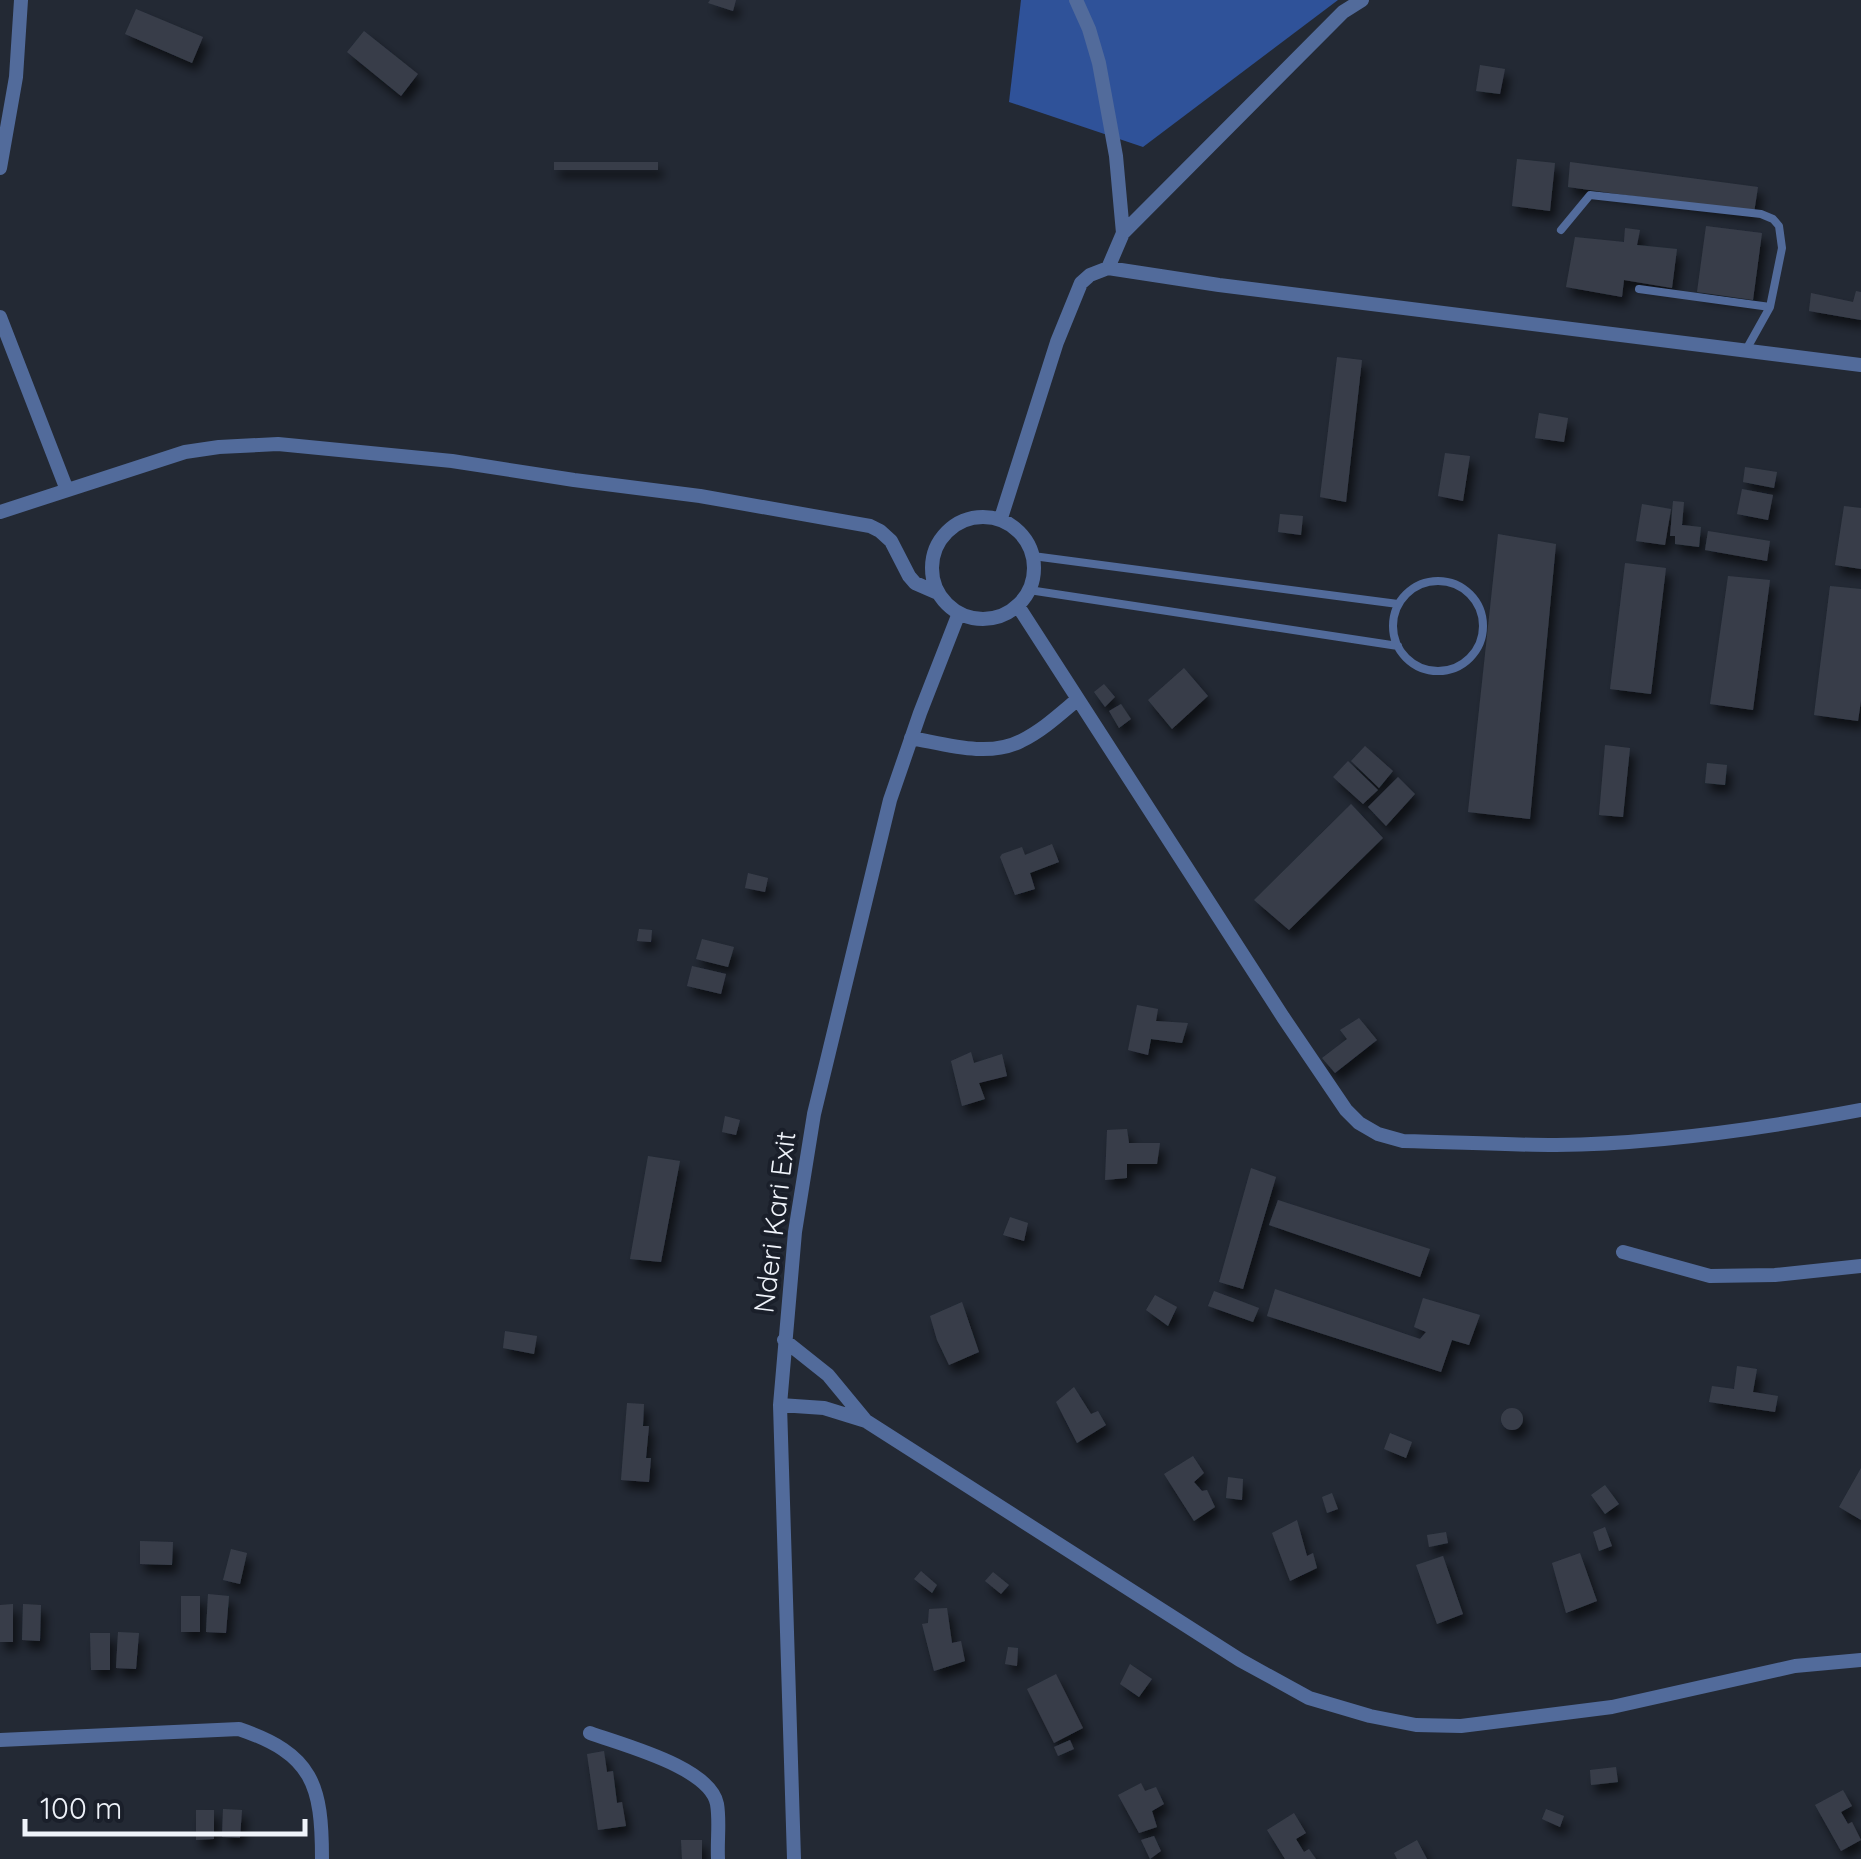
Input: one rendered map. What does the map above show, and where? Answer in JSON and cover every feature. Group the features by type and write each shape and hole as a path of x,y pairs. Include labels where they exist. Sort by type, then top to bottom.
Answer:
{"street":[{"path":"0,168 16,76 21,0"},
{"path":"1108,268 1123,233 1342,12 1362,0"},
{"path":"1077,1 1094,46 1108,112 1123,233"},
{"path":"1001,518 1057,342 1081,283 1098,270 1108,268 1861,365"},
{"path":"0,317 67,490"},
{"path":"0,512 185,452 220,447 278,444 452,461 700,496 870,526 892,541 915,583 938,594 958,613 989,619 1018,606 1030,590 1033,556 1024,537 1001,518 973,518 956,524 943,536 935,552 932,570 938,594"},
{"path":"1018,606 1283,1017 1359,1123 1403,1141 1558,1145 1760,1128 1861,1110"},
{"name":"Nderi Kari Exit","path":"794,1859 780,1405 795,1232 814,1114 890,800 958,613"},
{"path":"911,738 968,748 994,749 1017,744 1078,699"},
{"path":"1622,1252 1719,1276 1861,1266"},
{"path":"784,1340 828,1375 866,1421"},
{"path":"780,1405 824,1408 866,1421 1240,1660 1309,1698 1370,1716 1416,1725 1461,1726 1612,1707 1794,1666 1861,1660"},
{"path":"0,1740 239,1729 261,1736 280,1745 302,1766 316,1792 322,1824 322,1859"},
{"path":"590,1733 682,1767 704,1782 716,1802 718,1859"}],"lane":[{"path":"1561,230 1590,195 1761,214 1773,219 1779,226 1782,248 1770,307 1746,350"},
{"path":"1639,289 1770,307"},
{"path":"1033,556 1398,604"},
{"path":"1449,582 1473,598 1480,611 1480,641 1461,664 1448,670 1418,666 1406,658 1393,632 1398,604 1420,584 1449,582"},
{"path":"1030,590 1398,646"}],"shaded area":[{"path":"1021,0 1338,0 1143,147 1009,102"}],"building":[{"path":"736,0 733,11 708,3"},
{"path":"136,9 203,37 192,63 125,34"},
{"path":"364,31 418,74 401,96 347,52"},
{"path":"1480,65 1505,69 1500,94 1476,91"},
{"path":"1517,159 1555,163 1550,211 1512,206"},
{"path":"554,162 658,162 658,170 554,170"},
{"path":"1570,162 1758,187 1754,213 1568,187"},
{"path":"1706,226 1762,233 1753,300 1697,292"},
{"path":"1625,228 1640,230 1637,245 1677,249 1672,288 1624,280 1622,297 1566,287 1575,237 1624,242"},
{"path":"1856,291 1861,292 1861,320 1809,311 1811,293 1853,302"},
{"path":"1337,357 1362,360 1346,502 1320,497"},
{"path":"1539,413 1568,418 1564,442 1535,438"},
{"path":"1445,453 1470,456 1463,501 1438,496"},
{"path":"1745,467 1777,472 1774,488 1743,482"},
{"path":"1742,489 1773,495 1768,520 1737,514"},
{"path":"1673,501 1684,502 1682,525 1701,527 1699,547 1675,544 1675,536 1670,536"},
{"path":"1642,504 1671,509 1665,545 1636,541"},
{"path":"1844,506 1861,508 1861,569 1835,565"},
{"path":"1280,514 1303,516 1301,535 1278,532"},
{"path":"1708,531 1770,541 1767,561 1705,550"},
{"path":"1498,534 1556,544 1530,819 1468,812"},
{"path":"1625,563 1666,568 1651,694 1610,689"},
{"path":"1728,576 1770,580 1753,710 1710,704"},
{"path":"1830,586 1861,589 1858,721 1814,715"},
{"path":"1184,668 1208,696 1172,729 1148,700"},
{"path":"1104,684 1115,697 1105,707 1094,692"},
{"path":"1121,704 1131,719 1119,728 1109,711"},
{"path":"1605,745 1630,748 1623,817 1599,815"},
{"path":"1365,746 1393,771 1379,788 1351,761"},
{"path":"1348,761 1378,790 1363,804 1333,777"},
{"path":"1707,763 1727,765 1725,785 1705,783"},
{"path":"1398,777 1415,794 1386,826 1368,807"},
{"path":"1351,804 1383,838 1289,930 1254,900"},
{"path":"1052,844 1059,862 1030,873 1035,889 1015,895 1002,854 1022,847 1025,855"},
{"path":"748,873 768,878 765,892 745,888"},
{"path":"639,929 652,930 651,942 637,941"},
{"path":"702,939 734,947 728,967 696,959"},
{"path":"692,966 726,974 721,994 687,986"},
{"path":"1137,1005 1158,1009 1156,1021 1188,1023 1182,1043 1151,1039 1148,1055 1128,1050"},
{"path":"1359,1018 1377,1040 1335,1073 1322,1058 1347,1039 1340,1030"},
{"path":"971,1052 974,1063 1002,1054 1007,1076 979,1083 985,1099 962,1106 951,1061"},
{"path":"725,1116 740,1120 736,1135 722,1132"},
{"path":"1127,1129 1129,1143 1160,1143 1157,1164 1127,1164 1127,1178 1105,1180 1107,1130"},
{"path":"648,1156 680,1161 661,1262 630,1259"},
{"path":"1251,1168 1276,1177 1243,1289 1219,1282"},
{"path":"1278,1200 1430,1249 1420,1277 1269,1225"},
{"path":"1010,1217 1028,1223 1024,1241 1003,1235"},
{"path":"1275,1289 1420,1339 1426,1332 1414,1327 1423,1298 1480,1315 1469,1345 1452,1340 1441,1372 1267,1316"},
{"path":"1214,1291 1259,1308 1253,1322 1208,1306"},
{"path":"1155,1295 1177,1307 1168,1326 1146,1310"},
{"path":"962,1302 979,1352 949,1365 930,1316"},
{"path":"505,1331 537,1336 534,1354 503,1348"},
{"path":"1737,1366 1757,1369 1753,1392 1778,1396 1775,1412 1709,1402 1712,1386 1734,1389"},
{"path":"1074,1387 1091,1414 1098,1411 1106,1425 1077,1443 1056,1402"},
{"path":"627,1403 644,1404 643,1426 649,1426 649,1482 621,1480"},
{"path":"1508,1408 1516,1408 1523,1419 1516,1430 1508,1430 1501,1423 1501,1415"},
{"path":"1390,1433 1412,1442 1406,1458 1384,1449"},
{"path":"1193,1456 1204,1473 1194,1482 1202,1491 1207,1490 1215,1507 1194,1521 1164,1474"},
{"path":"1861,1468 1861,1520 1839,1507"},
{"path":"1228,1477 1243,1479 1242,1500 1226,1498"},
{"path":"1605,1485 1619,1504 1605,1514 1591,1495"},
{"path":"1332,1493 1338,1509 1327,1513 1322,1497"},
{"path":"1297,1520 1307,1556 1313,1553 1317,1568 1290,1581 1272,1533"},
{"path":"1605,1527 1612,1546 1599,1551 1593,1532"},
{"path":"1446,1532 1448,1543 1429,1547 1427,1535"},
{"path":"140,1541 173,1542 172,1565 140,1564"},
{"path":"231,1549 247,1553 240,1584 223,1580"},
{"path":"1580,1553 1597,1601 1566,1613 1552,1563"},
{"path":"1443,1556 1463,1614 1437,1624 1416,1565"},
{"path":"921,1571 937,1585 932,1593 914,1579"},
{"path":"993,1572 1009,1585 1001,1594 985,1581"},
{"path":"208,1594 229,1596 226,1633 206,1632"},
{"path":"181,1596 200,1596 200,1632 181,1632"},
{"path":"13,1604 13,1642 0,1642 0,1605"},
{"path":"23,1604 41,1605 40,1641 22,1640"},
{"path":"947,1608 952,1643 961,1641 965,1661 934,1671 922,1624 928,1623 929,1609"},
{"path":"118,1632 139,1633 136,1669 116,1668"},
{"path":"90,1633 110,1633 110,1670 91,1670"},
{"path":"1008,1647 1018,1648 1017,1666 1005,1664"},
{"path":"1130,1664 1152,1679 1139,1697 1120,1684"},
{"path":"1056,1674 1083,1728 1054,1743 1027,1689"},
{"path":"1070,1740 1074,1749 1058,1756 1054,1747"},
{"path":"604,1751 607,1772 613,1771 617,1803 622,1802 626,1826 598,1830 587,1754"},
{"path":"1616,1767 1618,1782 1591,1785 1590,1770"},
{"path":"1141,1783 1145,1791 1156,1787 1164,1804 1152,1811 1157,1827 1139,1833 1118,1795"},
{"path":"1843,1790 1852,1806 1841,1812 1848,1824 1852,1822 1861,1840 1841,1851 1815,1805"},
{"path":"223,1809 242,1810 240,1838 222,1837"},
{"path":"1546,1809 1564,1816 1560,1827 1542,1819"},
{"path":"196,1810 214,1810 214,1839 196,1840"},
{"path":"1294,1813 1306,1833 1296,1839 1304,1852 1309,1849 1316,1859 1285,1859 1267,1830"},
{"path":"1154,1836 1161,1851 1150,1859 1141,1840"},
{"path":"681,1840 702,1840 702,1859 682,1859"},
{"path":"1417,1840 1427,1859 1397,1859 1394,1853"}]}
